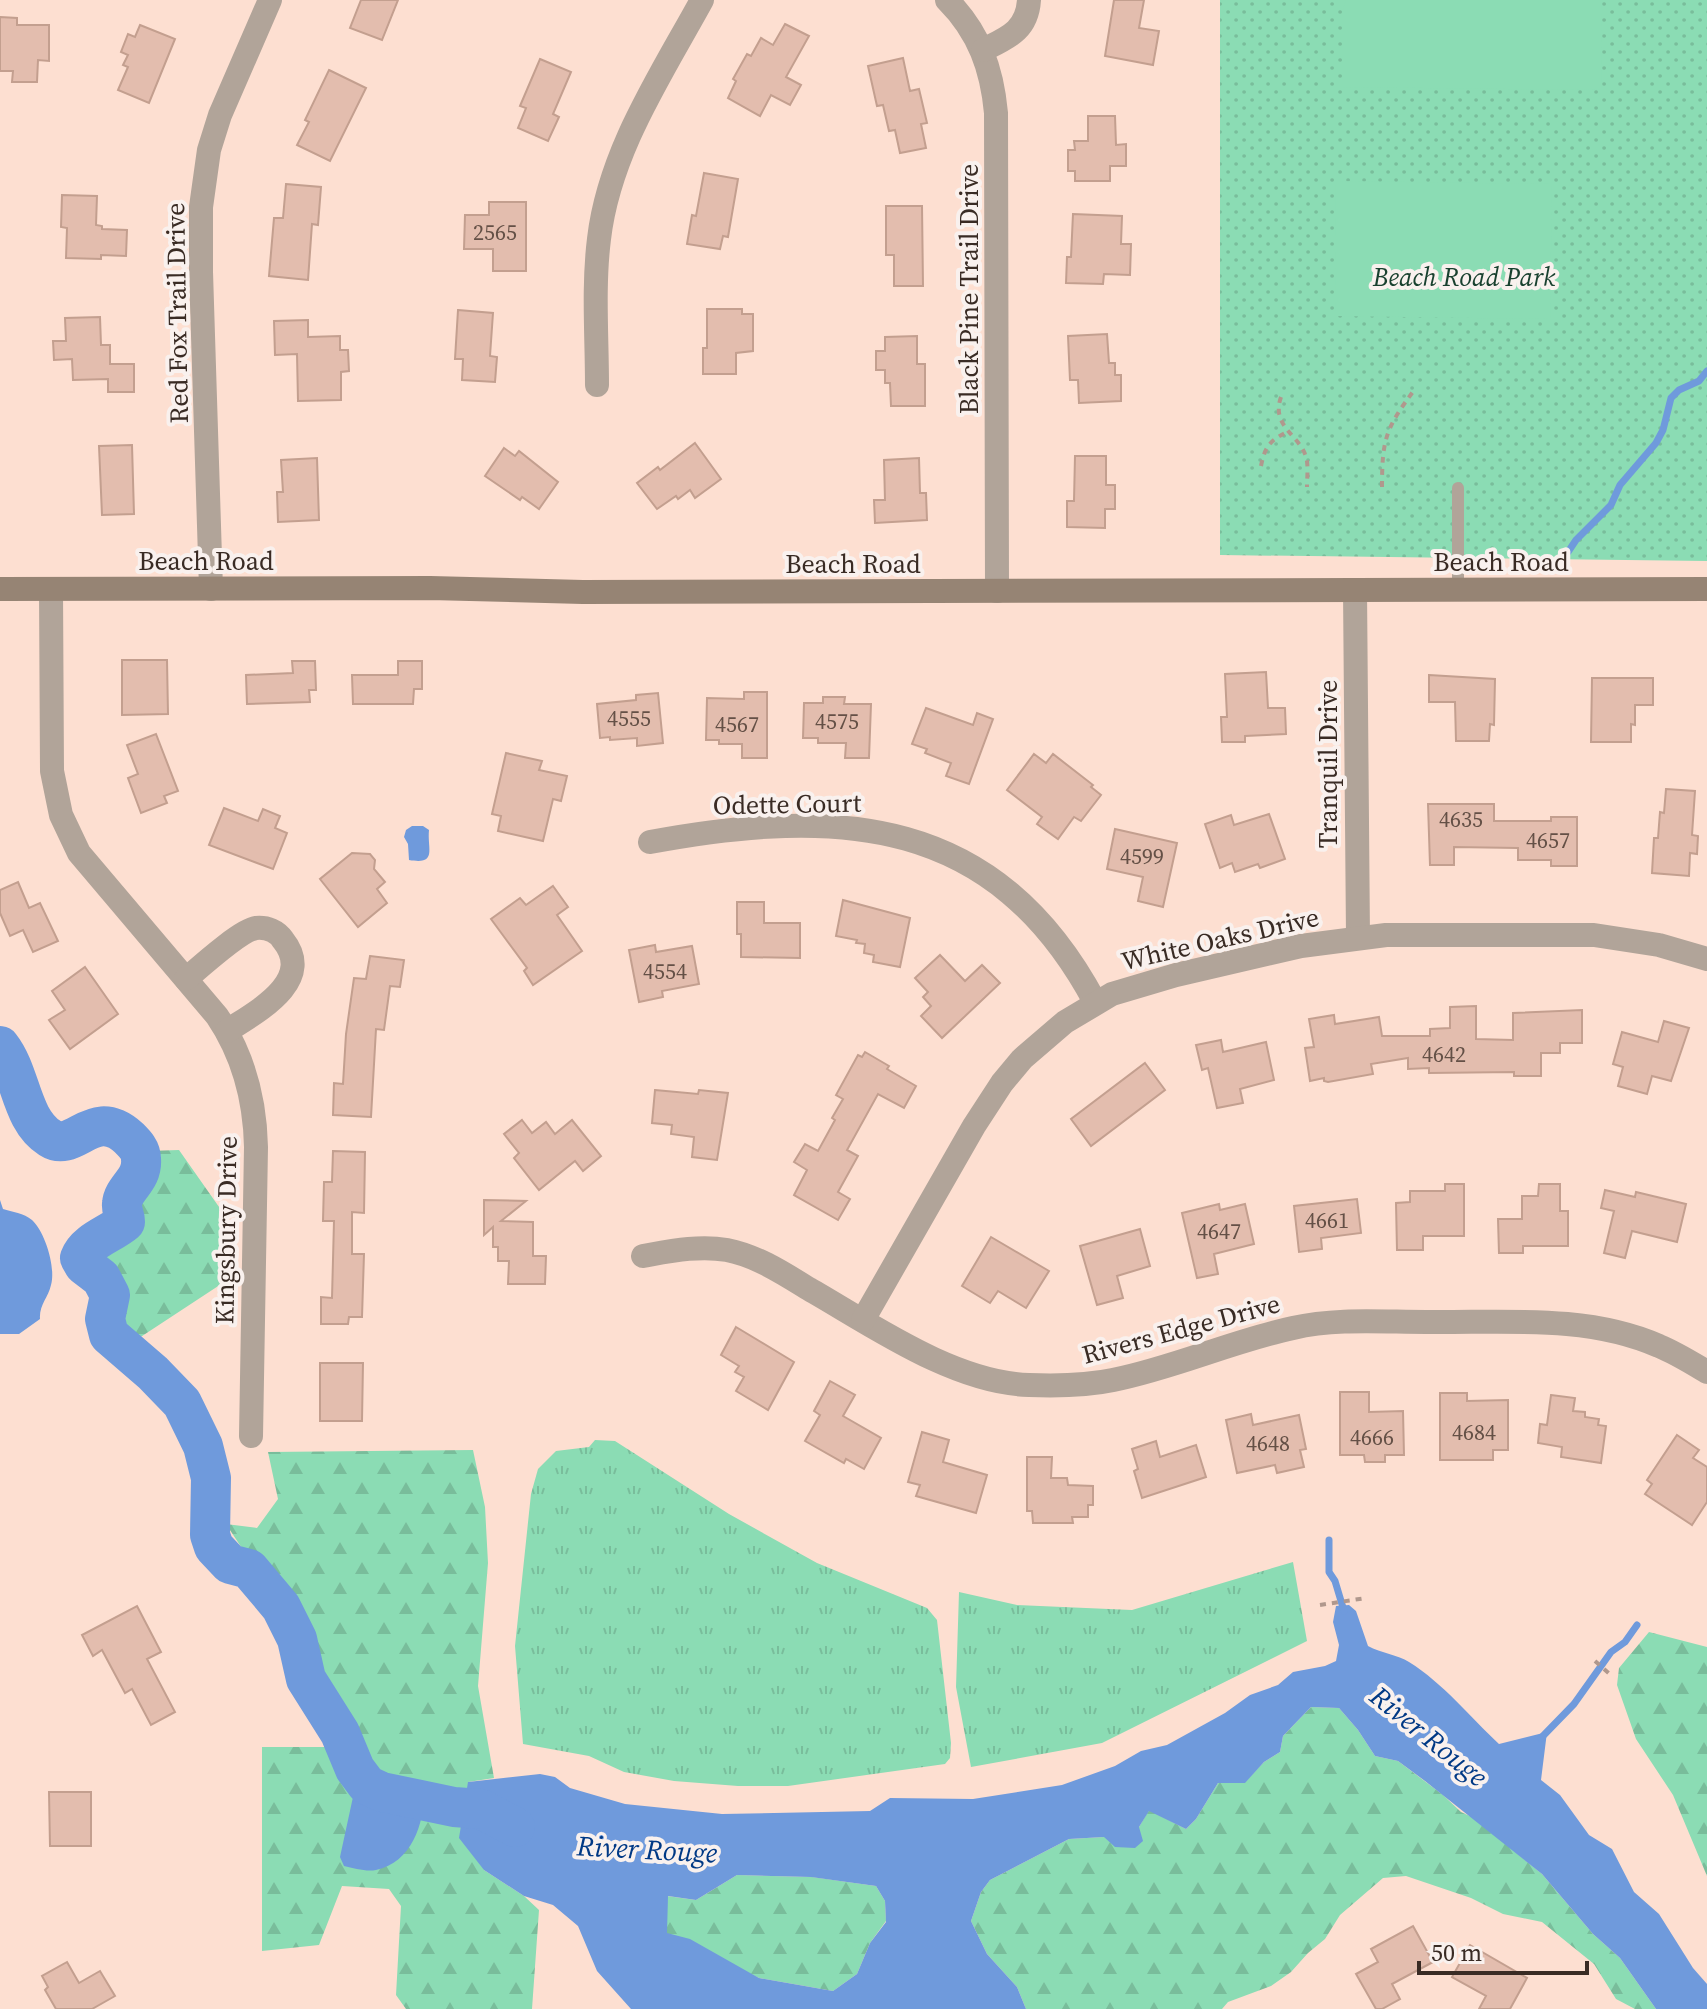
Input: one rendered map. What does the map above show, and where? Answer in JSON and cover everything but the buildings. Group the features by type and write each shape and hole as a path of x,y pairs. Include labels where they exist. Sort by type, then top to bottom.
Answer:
{"street":[{"name":"Red Fox Trail Drive","path":"211,589 201,207 209,150 220,115 270,0"},
{"path":"597,385 596,281 599,238 611,185 642,109 702,0"},
{"name":"Black Pine Trail Drive","path":"947,0 966,20 983,50 993,84 996,113 997,591"},
{"path":"983,50 1016,32 1023,24 1029,0"},
{"name":"Beach Road","path":"0,589 430,588 583,592 1707,589"},
{"name":"Kingsbury Drive","path":"51,589 52,771 61,815 79,853 227,1031 244,1068 254,1110 251,1436"},
{"name":"Tranquil Drive","path":"1355,590 1358,937"},
{"name":"Odette Court","path":"650,842 719,829 822,827 877,831 929,845 965,862 1021,900 1063,950 1095,1002"},
{"path":"186,979 254,928 269,929 289,947 293,974 287,985 227,1031"},
{"name":"White Oaks Drive","path":"863,1320 1002,1083 1043,1040 1095,1002 1176,975 1301,946 1358,937 1594,935 1659,945 1707,959"},
{"name":"Rivers Edge Drive","path":"643,1256 679,1249 706,1248 742,1254 768,1265 946,1364 994,1380 1025,1385 1070,1386 1114,1380 1296,1327 1357,1322 1584,1326 1617,1332 1660,1346 1707,1372"}],"lane":[{"path":"1458,488 1458,591"}],"path":[{"path":"1382,487 1383,445 1387,432 1415,389"},
{"path":"1281,397 1278,407 1287,432 1307,457 1307,487"},
{"path":"1261,466 1266,446 1287,432"},
{"path":"1320,1605 1366,1598"},
{"path":"1595,1661 1612,1676"}],"green space":[{"name":"Beach Road Park","path":"1220,0 1707,0 1707,561 1220,555"},
{"path":"1346,0 1602,0 1601,90 1342,87 1342,12"},
{"path":"1336,181 1552,184 1550,319 1335,316"},
{"path":"0,1032 25,1054 33,1091 4,1079 0,1081"},
{"path":"179,1150 231,1224 238,1273 133,1342 125,1330 115,1276 104,1256 107,1247 129,1235 131,1212 147,1151"},
{"path":"595,1440 615,1441 729,1514 817,1563 927,1608 937,1620 951,1743 950,1758 945,1764 788,1786 738,1786 674,1781 624,1772 589,1756 523,1744 515,1646 531,1494 538,1469 556,1451 589,1447"},
{"path":"473,1450 485,1507 488,1563 478,1686 494,1778 468,1782 484,1870 524,1896 539,1910 532,2009 406,2009 396,1995 401,1906 389,1889 342,1886 319,1945 262,1951 262,1747 324,1747 333,1708 312,1670 307,1629 292,1593 253,1565 226,1524 257,1528 278,1499 268,1452"},
{"path":"1293,1562 1307,1641 1102,1743 971,1767 956,1687 959,1592 1017,1605 1132,1610"},
{"path":"1649,1632 1707,1647 1707,1876 1673,1795 1636,1739 1617,1685 1619,1668"},
{"path":"1311,1707 1339,1708 1375,1756 1398,1761 1542,1874 1593,1934 1620,1958 1656,2009 1635,2009 1616,1999 1594,1964 1542,1922 1503,1914 1471,1898 1406,1876 1383,1878 1340,1915 1325,1939 1291,1972 1271,1986 1228,2002 1222,2009 1026,2009 1017,1987 987,1954 971,1921 981,1892 990,1880 1069,1839 1104,1837 1139,1827 1149,1810 1186,1829 1196,1819 1218,1783 1245,1782 1264,1762 1280,1752 1283,1736"},
{"path":"737,1875 812,1877 876,1886 885,1901 886,1921 870,1943 857,1974 833,1991 759,1978 667,1934 667,1896 696,1900"}],"water":[{"path":"412,826 423,826 429,830 429,854 424,860 409,860 408,844 404,837 406,830"},
{"path":"0,1200 3,1209 32,1220 45,1241 51,1260 51,1285 40,1319 19,1334 0,1334"},
{"path":"1349,1605 1356,1611 1368,1646 1405,1660 1421,1670 1499,1744 1547,1732 1541,1780 1560,1795 1589,1835 1612,1849 1634,1892 1659,1914 1693,1968 1707,1984 1707,2009 1656,2009 1620,1958 1593,1934 1542,1874 1398,1761 1375,1756 1339,1708 1311,1707 1283,1736 1280,1752 1264,1762 1245,1783 1218,1783 1196,1819 1186,1829 1149,1811 1139,1827 1143,1841 1135,1848 1115,1847 1104,1837 1069,1839 990,1880 981,1892 971,1921 987,1954 1017,1987 1026,2009 631,2009 597,1971 578,1926 553,1905 524,1896 484,1870 459,1838 468,1782 540,1774 555,1777 570,1788 625,1804 722,1814 870,1811 890,1798 973,1799 1062,1785 1115,1766 1141,1751 1167,1745 1225,1713 1250,1695 1278,1685 1293,1672 1336,1661 1339,1645 1333,1622 1336,1606","holes":["737,1875 811,1877 876,1886 885,1901 886,1922 870,1943 857,1974 833,1991 759,1978 690,1939 667,1933 668,1896 696,1900"]},
{"path":"367,1770 424,1789 419,1827 408,1849 389,1866 376,1870 344,1866 340,1857 353,1797 352,1788"}],"waterway":[{"path":"1568,552 1611,505 1620,485 1656,443 1663,430 1671,398 1679,390 1699,381 1707,371"},
{"name":"River Rouge","path":"0,1046 33,1120 50,1138 68,1140 105,1126 129,1138 139,1150 139,1173 123,1198 125,1222 93,1242 80,1258 101,1278 110,1295 105,1319 109,1335 182,1403 203,1446 211,1478 210,1535 214,1547 230,1564 249,1569 281,1607 297,1639 306,1679 340,1733 355,1769 367,1785 382,1792 454,1807 481,1809 515,1827"},
{"path":"1329,1540 1329,1572 1344,1611"},
{"path":"1541,1738 1574,1704 1611,1652 1625,1642 1637,1625"}]}
